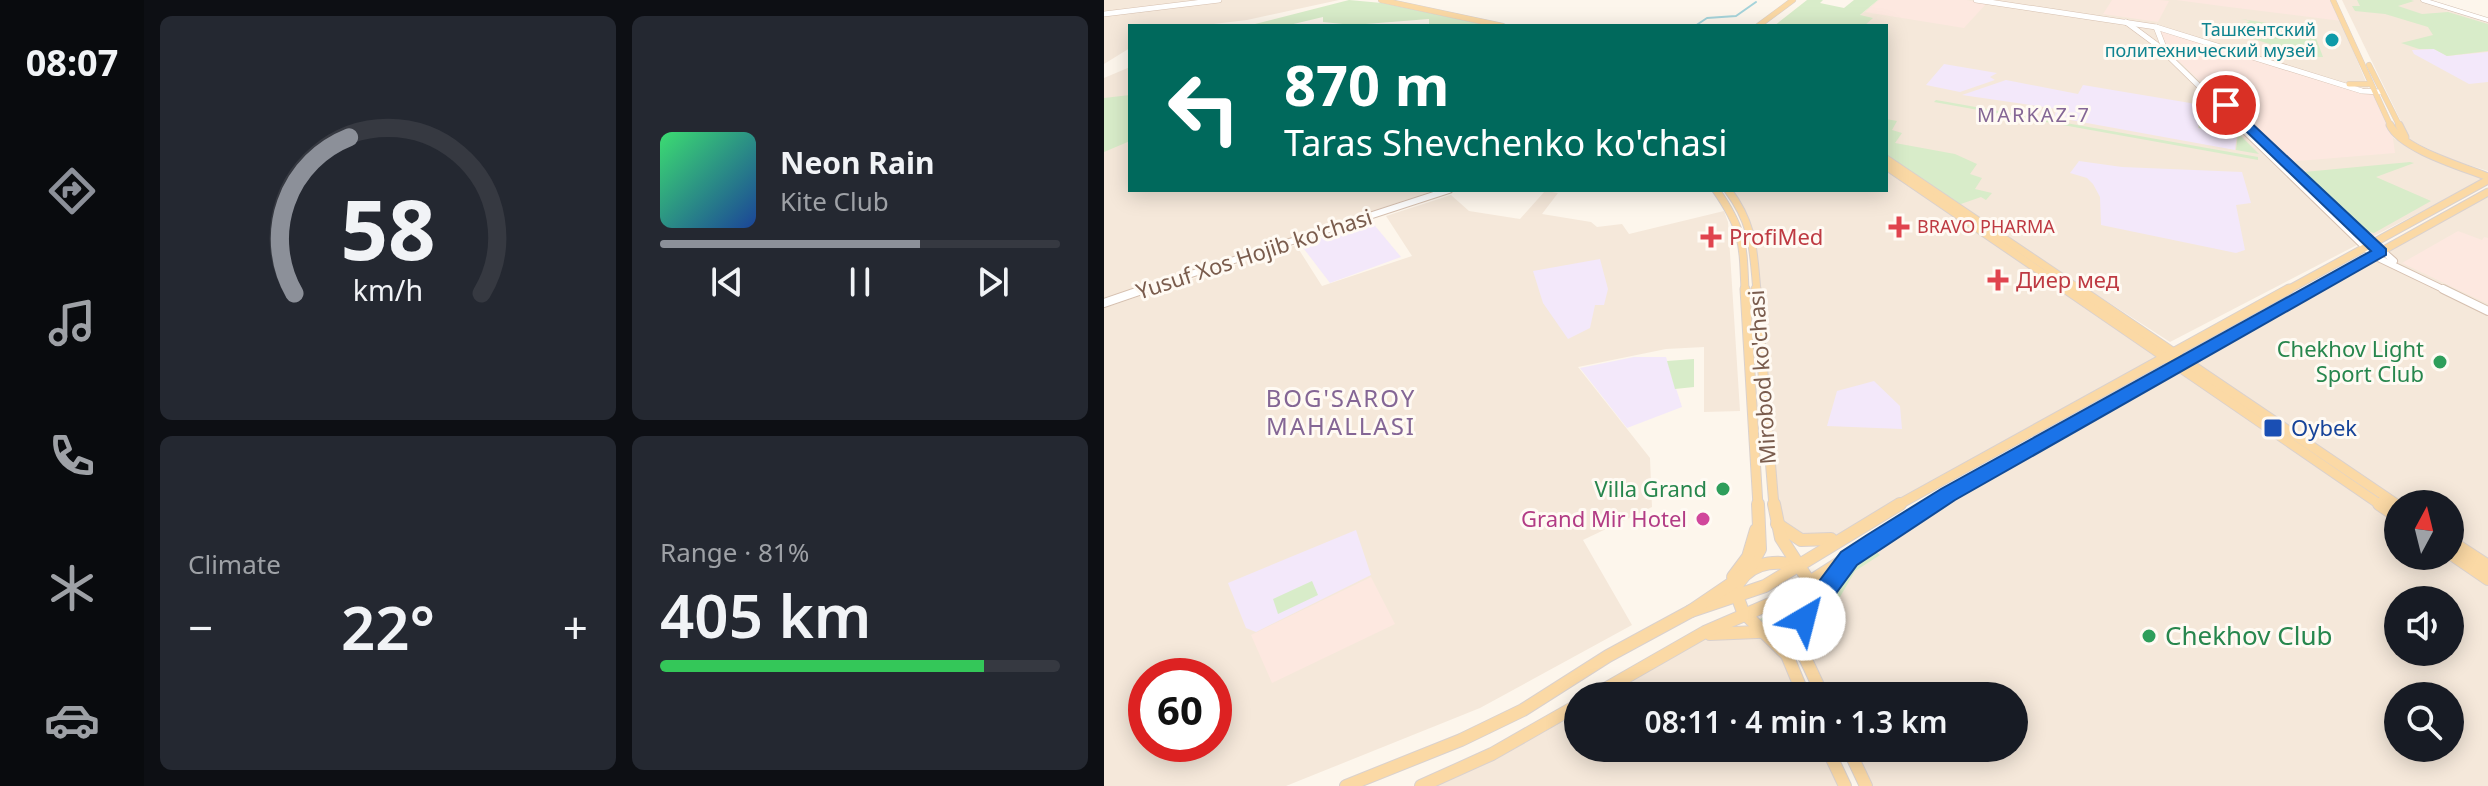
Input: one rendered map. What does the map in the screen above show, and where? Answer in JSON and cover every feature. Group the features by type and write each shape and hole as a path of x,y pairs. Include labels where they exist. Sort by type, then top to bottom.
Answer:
{"main road":[{"path":"1104,14 1209,0"},
{"path":"1104,14 1219,0"},
{"path":"1381,0 1494,24"},
{"path":"1396,0 1507,24"},
{"path":"1761,24 1793,0"},
{"path":"1771,24 1802,0"},
{"path":"1976,0 2149,24 2380,96"},
{"path":"1990,0 2126,22 2157,31"},
{"path":"2336,0 2370,84 2404,136 2488,175"},
{"path":"2336,0 2380,96 2392,131 2401,139 2488,175"},
{"path":"2126,22 2146,35 2377,254 2488,309"},
{"path":"2149,24 2157,31 2162,45 2369,246"},
{"path":"2146,35 2167,29 2380,96"},
{"path":"2349,84 2370,84"},
{"path":"1888,160 2384,507"},
{"path":"1888,167 2168,354"},
{"path":"1691,611 1765,586 1842,536 2369,246 2488,175"},
{"name":"Yusuf Xos Hojib ko'chasi","path":"1104,303 1443,192"},
{"name":"Mirobod ko'chasi","path":"1718,192 1734,213 1742,235 1751,431 1759,519 1760,549 1736,597"},
{"name":"Mirobod ko'chasi","path":"1730,192 1746,214 1752,235 1775,520 1781,542 1810,582"},
{"path":"1617,682 1692,639 1810,582 1948,494 2488,192"},
{"path":"2359,233 2381,239"},
{"path":"2182,364 2384,496"},
{"path":"1751,431 1759,434 1767,431"},
{"path":"1755,481 1762,478 1770,481"},
{"name":"Mirobod ko'chasi","path":"1719,590 1748,557 1759,519"},
{"path":"1775,520 1788,536 1803,542 1842,536"},
{"path":"2464,550 2488,566"},
{"path":"1692,639 1735,630 1786,630 1808,614 1849,558"},
{"path":"1346,786 1461,740 1523,710 1608,656 1691,611 1746,572 1775,562 1796,565"},
{"path":"2464,563 2488,579"},
{"path":"1810,582 1814,597 1800,633 1800,647 1816,682"},
{"path":"1736,597 1744,616 1787,656 1798,682"},
{"path":"1421,786 1492,754 1564,713"},
{"path":"1834,762 1845,786"},
{"path":"1855,762 1866,786"}],"street":[{"path":"2423,0 2488,20"}],"shaded area":[{"path":"1104,0 1339,0 1214,24 1128,24 1128,49 1104,64"},
{"name":"MARKAZ-7","path":"1878,0 2332,0 2386,130 2395,139 2484,179 2170,342 1888,160 1888,24 1849,24"},
{"path":"1879,0 1966,0 1987,3 1964,28 1865,12"},
{"path":"2112,0 2169,1 2158,22 2103,14"},
{"path":"2176,0 2333,0 2342,21 2229,7"},
{"path":"2342,0 2423,0 2488,20 2488,171 2452,160 2410,140"},
{"path":"2158,30 2375,93 2392,131 2395,153 2285,162 2160,43"},
{"path":"2434,49 2447,56 2488,52 2488,82 2469,84 2414,54 2412,50"},
{"path":"1944,64 1997,73 1990,77 1995,80 1960,92 1926,85"},
{"path":"1128,68 1128,192 1430,192 1104,298 1104,78"},
{"path":"2006,80 2078,94 2083,85 2202,105 2198,128 2237,135 2235,150 2054,117 2057,109 1962,95"},
{"path":"2079,161 2122,167 2242,172 2251,203 2236,205 2245,250 2236,253 2101,225 2100,197 2093,184 2087,178 2070,173"},
{"path":"1888,167 2163,356 1842,536 1818,542 1779,527 1751,227 1743,209 1730,192 1888,192"},
{"name":"BOG'SAROY MAHALLASI","path":"1544,192 1558,193 1542,214 1591,222 1597,227 1622,224 1629,234 1724,211 1728,222 1740,411 1704,412 1704,347 1666,349 1578,367 1650,458 1652,507 1583,540 1632,625 1480,708 1286,786 1104,786 1104,308 1296,245 1322,286 1412,256 1386,216 1451,195 1469,211 1520,219"},
{"name":"Oybek","path":"2488,192 2488,566 2464,550 2464,490 2384,490 2384,495 2186,362 2374,256 2379,258 2384,255 2381,252"},
{"path":"1371,221 1401,257 1330,283 1301,245"},
{"path":"2458,231 2482,240 2488,238 2488,304 2402,263"},
{"path":"1600,259 1608,289 1604,305 1595,305 1590,328 1568,339 1543,303 1533,271"},
{"path":"1634,357 1666,357 1682,407 1627,428 1580,368"},
{"path":"2178,366 2384,507 2384,570 2464,570 2464,564 2488,579 2488,786 1866,786 1855,762 2028,762 2028,682 1816,682 1801,652 1808,614 1874,541"},
{"path":"1874,381 1900,406 1902,429 1827,426 1837,391"},
{"path":"1356,530 1371,575 1256,632 1246,628 1228,583"},
{"path":"1371,577 1395,624 1272,683 1251,635"},
{"path":"1762,632 1776,643 1797,682 1617,682 1692,639"},
{"path":"1564,712 1564,762 1834,762 1845,786 1421,786"}],"green space":[{"path":"1349,0 1382,3 1482,24 1429,24 1429,19 1343,24 1323,22 1323,17 1293,24 1255,24"},
{"path":"1807,0 1823,0 1820,3 1844,8 1854,0 1878,0 1860,15 1873,18 1866,24 1777,24"},
{"path":"2357,0 2411,0 2414,1 2398,6 2422,14 2448,12 2488,24 2488,51 2447,56 2434,49 2419,49 2401,43 2433,35 2428,27 2385,14 2355,11 2352,6 2360,6"},
{"path":"2241,19 2313,30 2323,57 2311,57 2231,32 2250,21"},
{"path":"1128,95 1128,142 1104,152 1104,98"},
{"path":"1934,102 2258,157 2258,160"},
{"path":"2203,104 2211,106 2259,154 2236,150 2238,134 2199,128"},
{"path":"1888,119 1897,121 1892,130 1902,133 1895,143 1955,154 1977,164 1970,174 1982,178 1975,189 1992,193 1986,200 1981,197 1958,205 1888,157"},
{"path":"2414,163 2376,177 2431,201 2374,233 2366,231 2304,172"},
{"path":"1694,359 1694,387 1675,389 1667,361"},
{"path":"1873,549 1880,555 1855,571 1825,623 1817,620 1851,562"},
{"path":"1312,581 1318,595 1278,614 1273,599"},
{"path":"1806,595 1800,615 1789,621 1773,626 1756,621"}],"waterway":[{"path":"1698,24 1707,18 1736,16 1756,2"}],"place":[{"name":"Ташкентский политехнический музей","path":"2332,40"},
{"name":"BRAVO PHARMA","path":"1899,227"},
{"name":"ProfiMed","path":"1711,237"},
{"name":"Диер мед","path":"1998,280"},
{"name":"Chekhov Light Sport Club","path":"2440,362"},
{"name":"Oybek","path":"2273,428"},
{"name":"Villa Grand","path":"1723,489"},
{"name":"Grand Mir Hotel","path":"1703,519"},
{"name":"Chekhov Club","path":"2149,636"}],"district":[{"name":"MARKAZ-7","path":"2034,115"},
{"name":"BOG'SAROY MAHALLASI","path":"1341,413"}],"route":[{"path":"1804,619 1849,558 1874,541 1910,521 1948,494 2381,252 2226,105"}]}
